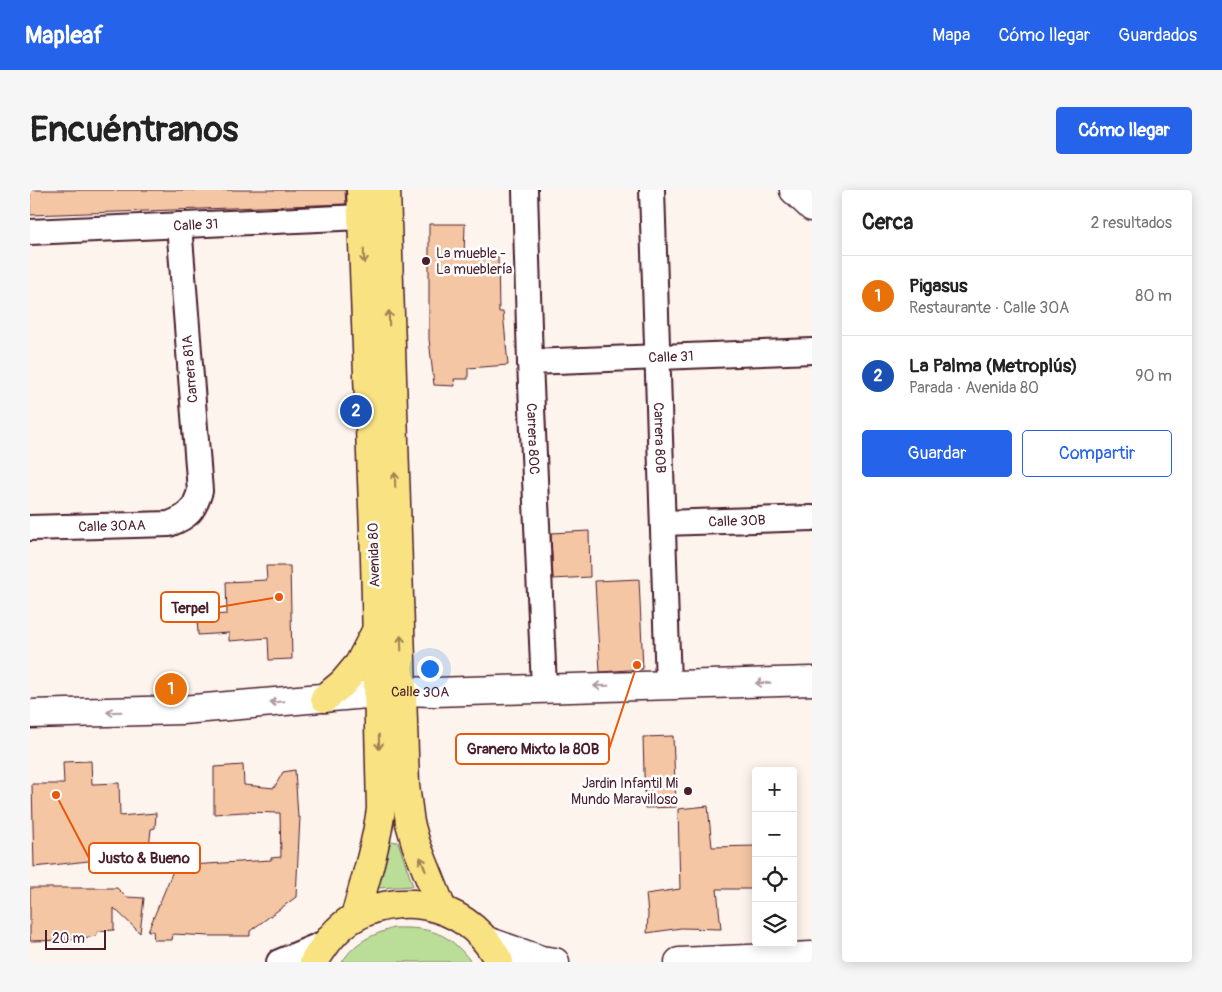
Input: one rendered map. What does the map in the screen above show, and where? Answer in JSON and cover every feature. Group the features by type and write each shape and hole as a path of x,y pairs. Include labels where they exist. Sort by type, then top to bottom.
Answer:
{"main road":[{"name":"Avenida 80","path":"361,190 376,631 390,692 410,823 416,844 442,909"},
{"name":"Avenida 80","path":"355,917 378,834 390,692 386,190"},
{"path":"325,698 343,684 359,664 376,631"},
{"path":"321,952 340,928 355,917 376,908 398,903 420,903 442,909 467,922 493,951"}],"street":[{"name":"Carrera 80C","path":"525,190 530,362 544,688"},
{"name":"Carrera 80B","path":"652,190 668,685"},
{"path":"794,190 812,207"},
{"name":"Calle 31","path":"30,232 362,217"},
{"name":"Carrera 81A","path":"178,224 200,491 191,512"},
{"name":"Calle 31","path":"530,362 812,351"},
{"name":"Calle 30AA","path":"30,528 169,524 182,519 191,512"},
{"name":"Calle 30B","path":"662,523 812,518"},
{"name":"Calle 30A","path":"30,714 182,710 390,692 812,681"},
{"path":"493,951 555,962"},
{"path":"279,962 321,952"},
{"path":"679,962 812,956"}],"green space":[{"path":"389,841 398,842 413,886 378,888"},
{"path":"393,928 428,930 437,933 455,944 471,962 342,962 364,940"}],"building":[{"path":"30,190 345,190 346,204 30,215"},
{"path":"429,224 465,224 464,256 498,256 499,312 503,312 508,365 468,368 468,379 454,379 455,386 434,385 429,339"},
{"path":"589,531 590,577 553,579 551,533"},
{"path":"266,566 290,566 292,659 269,660 268,638 229,641 229,633 198,635 197,616 227,614 226,582 267,580"},
{"path":"639,579 643,669 600,672 595,581"},
{"path":"673,736 676,807 645,808 643,737"},
{"path":"91,761 92,784 119,783 120,816 156,813 155,828 151,829 148,857 125,857 34,867 32,784 64,784 63,762"},
{"path":"243,765 244,785 274,788 283,772 295,770 298,817 300,817 296,897 250,931 250,936 173,934 172,940 154,940 153,931 148,931 175,866 271,860 271,858 281,857 280,813 244,812 214,814 214,767"},
{"path":"708,806 712,847 752,846 752,889 717,889 721,929 681,928 647,933 646,894 680,889 678,809"},
{"path":"30,888 117,888 126,897 144,898 140,933 114,908 114,930 98,931 96,936 69,940 30,941"}],"place":[{"name":"La mueble - La mueblería","path":"426,261"},
{"name":"La Palma (Metroplús)","path":"356,411"},
{"name":"Terpel","path":"279,597"},
{"name":"Granero Mixto la 80B","path":"637,665"},
{"name":"Pigasus","path":"171,689"},
{"name":"Jardin Infantil Mi Mundo Maravilloso","path":"688,791"},
{"name":"Justo & Bueno","path":"56,795"}]}
